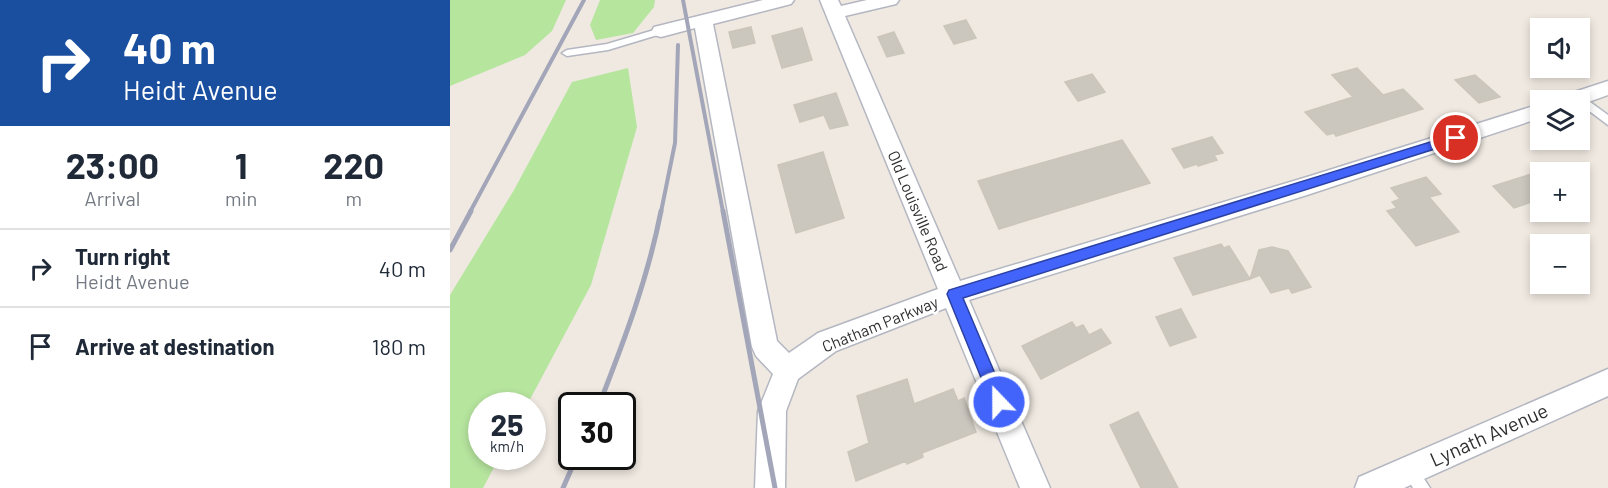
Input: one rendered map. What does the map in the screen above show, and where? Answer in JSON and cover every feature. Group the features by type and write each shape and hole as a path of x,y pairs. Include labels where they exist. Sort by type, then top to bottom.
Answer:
{"street":[{"path":"661,31 785,0"},
{"path":"832,7 890,0"},
{"name":"Old Louisville Road","path":"832,7 1035,488"},
{"path":"703,22 765,347 789,371"},
{"path":"1590,94 1608,88"},
{"name":"Chatham Parkway","path":"770,488 772,411 789,371 804,357 827,342 954,294 1307,186 1530,114"},
{"name":"Lynath Avenue","path":"1370,488 1416,479 1608,382"}],"lane":[{"path":"567,53 608,47 661,31"},
{"path":"1590,109 1608,121"}],"green space":[{"path":"450,0 566,0 552,31 525,55 450,86"},
{"path":"600,0 655,0 654,7 633,33 596,40 590,25"},
{"path":"628,68 637,127 591,285 534,392 468,392 468,470 493,470 483,488 450,488 450,295 514,190 572,82"}],"building":[{"path":"966,20 976,38 954,44 944,26"},
{"path":"751,27 755,43 733,48 729,32"},
{"path":"802,28 812,60 782,68 772,36"},
{"path":"894,32 904,53 887,57 878,37"},
{"path":"1357,68 1383,95 1403,89 1423,109 1336,136 1334,133 1327,135 1305,112 1353,97 1332,75"},
{"path":"1092,74 1105,92 1078,101 1065,82"},
{"path":"1475,75 1500,97 1479,103 1455,80"},
{"path":"836,93 848,125 830,129 824,115 800,122 794,105"},
{"path":"1212,137 1223,153 1214,155 1217,160 1184,168 1172,149"},
{"path":"1122,140 1150,183 999,229 978,181"},
{"path":"823,152 844,218 796,233 778,165"},
{"path":"1530,175 1530,202 1514,208 1493,186"},
{"path":"1426,177 1441,194 1429,197 1459,232 1416,246 1387,211 1397,208 1392,202 1400,199 1391,188"},
{"path":"1221,244 1224,248 1229,246 1250,279 1193,295 1174,258"},
{"path":"1272,247 1288,251 1311,287 1292,293 1289,288 1271,293 1260,275 1250,279 1259,250"},
{"path":"1181,309 1196,337 1170,346 1156,317"},
{"path":"1072,322 1076,328 1083,325 1089,335 1101,329 1111,343 1041,379 1022,346"},
{"path":"907,379 914,404 953,389 958,401 964,398 976,432 922,453 923,457 907,464 906,461 856,481 848,452 869,443 857,396"},
{"path":"1138,412 1178,488 1141,488 1110,425"}],"railway":[{"path":"470,212 584,0"},
{"path":"683,0 723,212"},
{"path":"661,212 675,143 678,45"},
{"path":"450,250 471,211"},
{"path":"604,392 642,285 661,211"},
{"path":"723,211 775,488"},
{"path":"563,488 571,470"}],"route":[{"path":"999,402 954,294 1456,138"}]}
